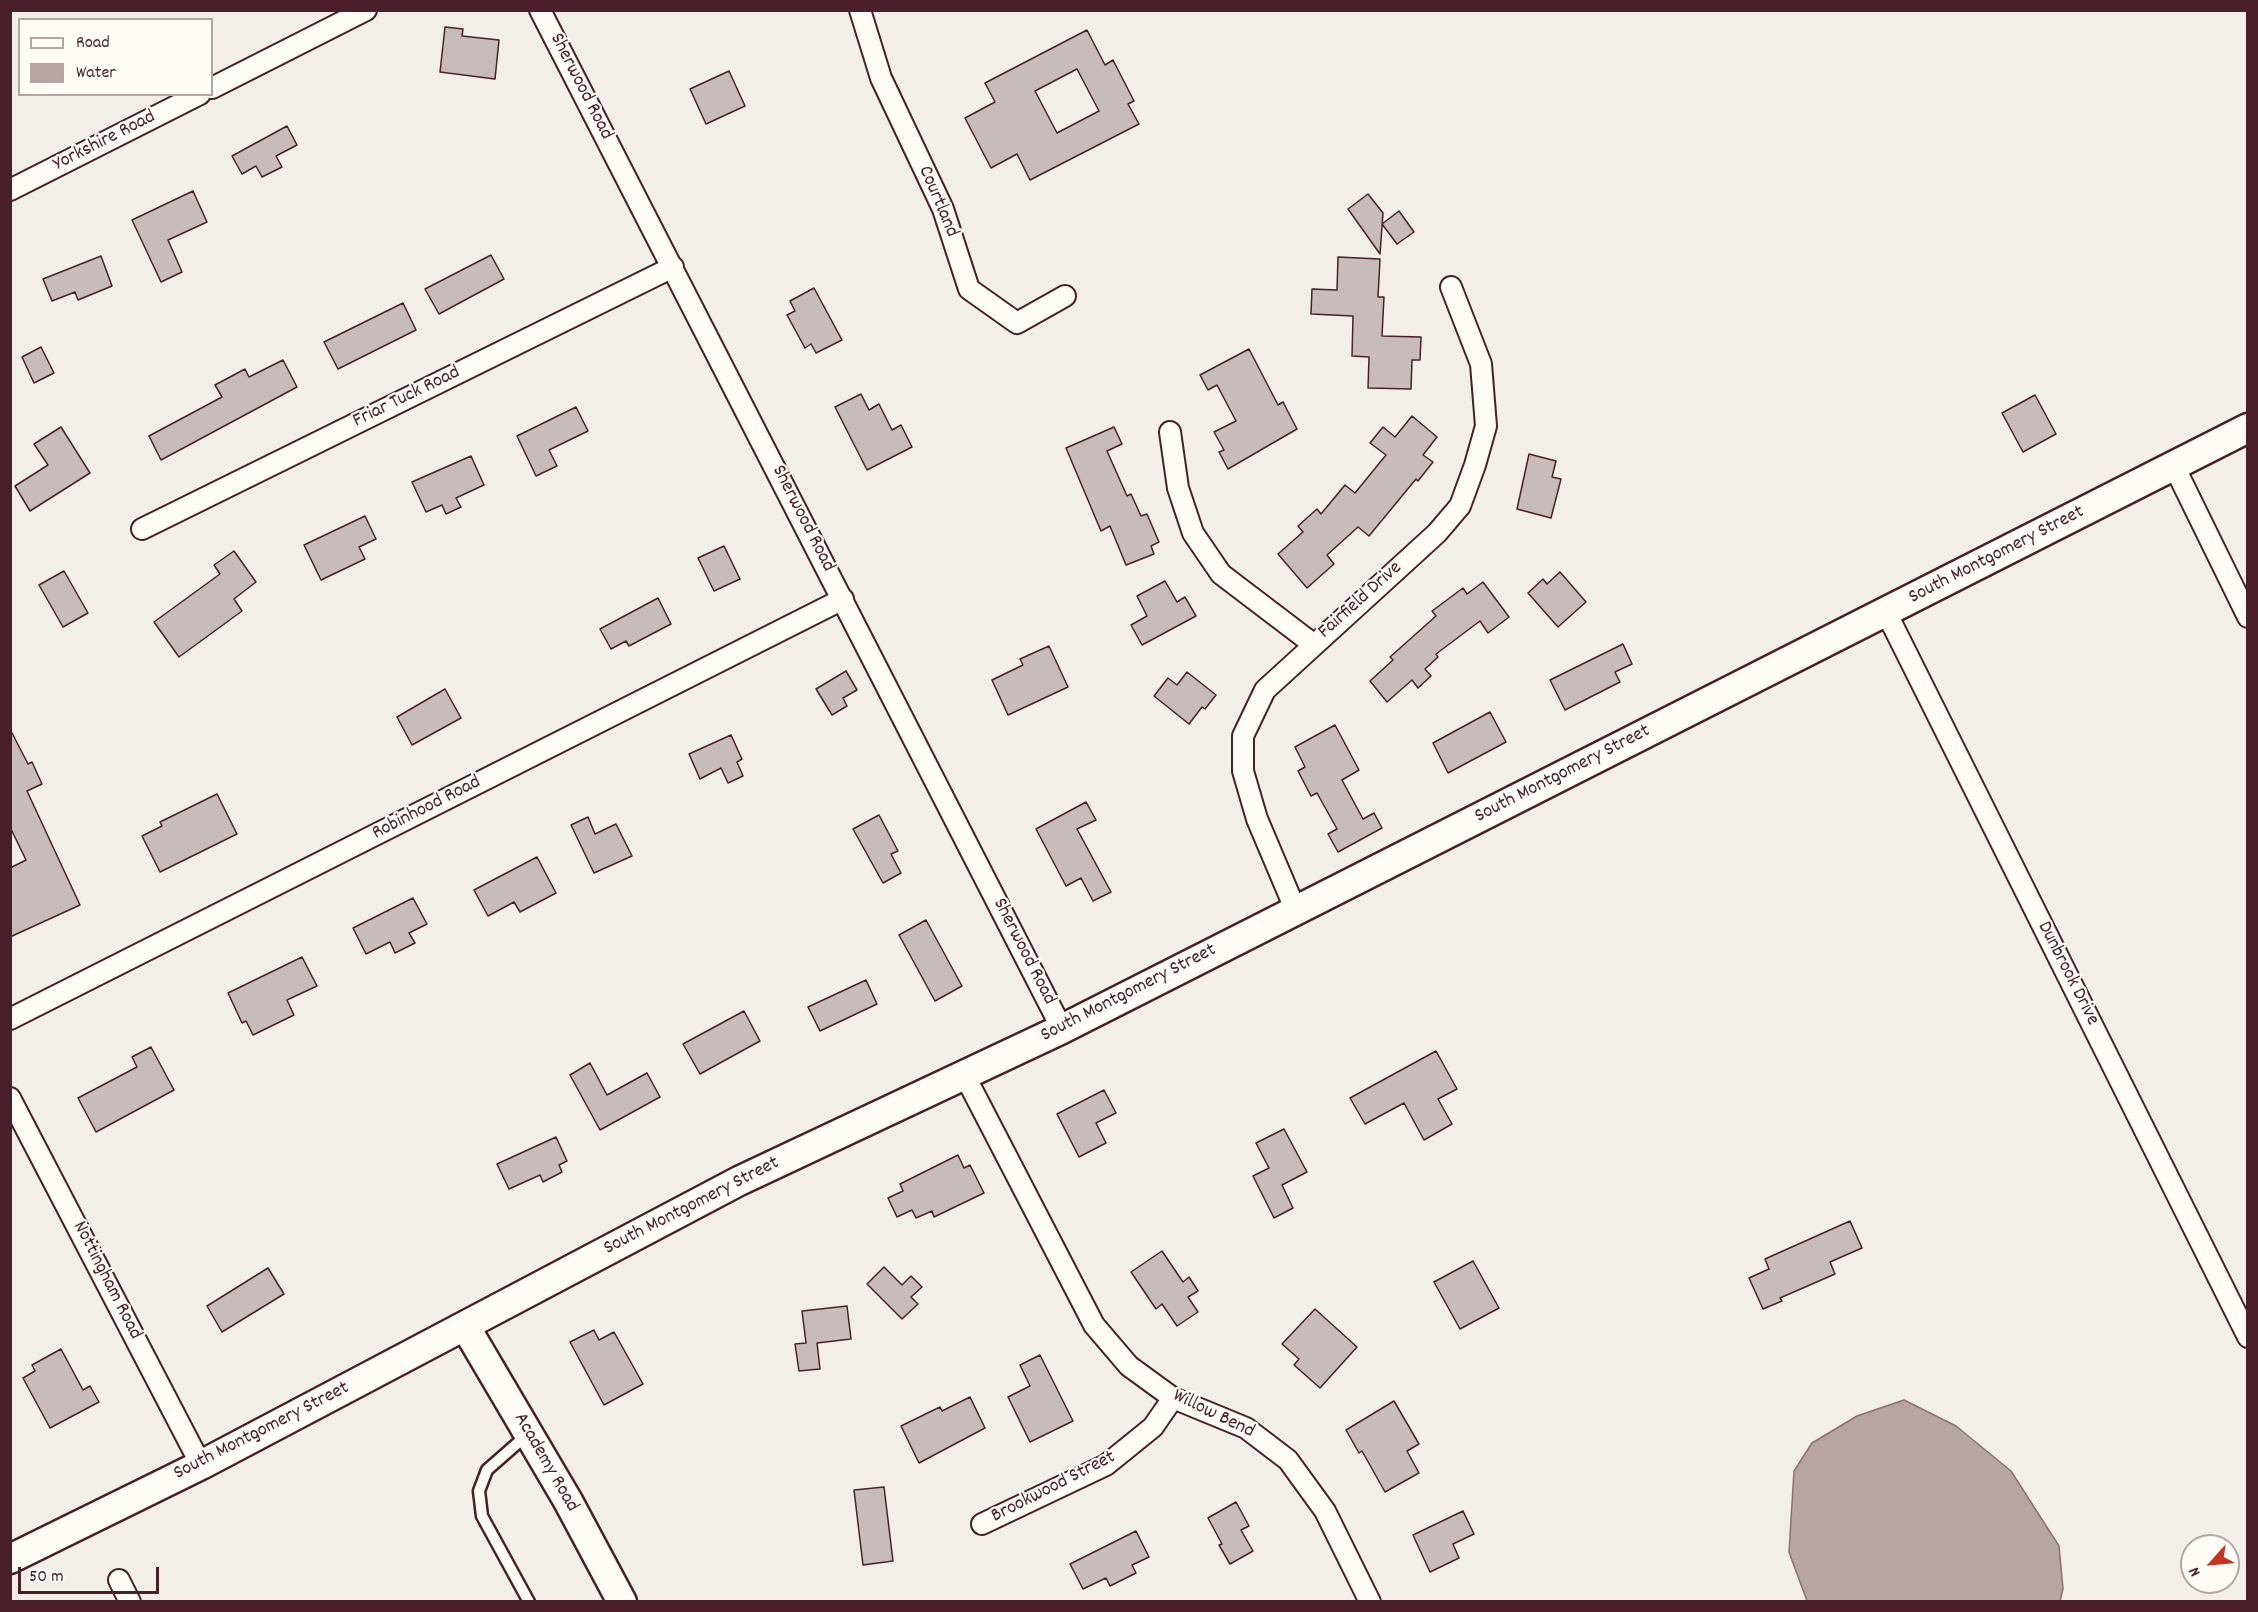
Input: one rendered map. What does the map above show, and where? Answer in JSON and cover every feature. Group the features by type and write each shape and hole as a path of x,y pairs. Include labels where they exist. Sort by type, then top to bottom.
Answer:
{"street":[{"path":"213,87 366,10"},
{"name":"Sherwood Road","path":"540,10 1062,1029"},
{"name":"Courtland","path":"860,10 881,78 943,209 969,289 1017,323 1065,296"},
{"name":"Yorkshire Road","path":"10,190 196,96"},
{"name":"Friar Tuck Road","path":"142,529 673,267"},
{"name":"Fairfield Drive","path":"1296,911 1257,819 1243,771 1243,735 1264,690 1437,533 1460,506 1486,426 1481,364 1451,287"},
{"name":"South Montgomery Street","path":"10,1559 201,1465 739,1181 1062,1029 2247,428"},
{"path":"1170,432 1178,488 1193,533 1221,574 1313,644"},
{"path":"2174,466 2247,617"},
{"name":"Robinhood Road","path":"10,1019 843,599"},
{"name":"Dunbrook Drive","path":"1886,612 2247,1337"},
{"name":"Willow Bend","path":"964,1076 1094,1325 1129,1366 1173,1398 1246,1428 1288,1460 1325,1511 1370,1602"},
{"name":"Nottingham Road","path":"10,1098 201,1465"},
{"name":"Academy Road","path":"465,1326 529,1434 622,1602"},
{"name":"Brookwood Street","path":"982,1524 1106,1465 1153,1427 1173,1398"},
{"path":"120,1580 130,1602"}],"lane":[{"path":"529,1434 487,1470 479,1491 483,1516 529,1602"}],"water":[{"path":"1904,1400 1956,1426 2011,1471 2059,1546 2063,1589 2060,1601 1807,1601 1789,1552 1794,1471 1812,1443 1857,1416"}],"building":[{"path":"445,27 463,29 462,36 499,40 495,79 440,72"},
{"path":"1087,30 1105,65 1113,60 1134,101 1128,104 1139,124 1030,180 1017,154 991,168 965,118 995,102 985,83","holes":["1077,69 1099,111 1057,133 1035,91"]},
{"path":"729,71 745,106 706,124 690,89"},
{"path":"287,126 297,145 276,156 282,167 262,177 256,166 242,174 232,156"},
{"path":"193,191 207,222 168,240 182,272 161,282 132,220"},
{"path":"1368,194 1383,213 1380,254 1348,209"},
{"path":"1399,211 1414,232 1397,244 1382,224"},
{"path":"491,255 504,279 439,314 425,289"},
{"path":"101,256 112,286 78,300 75,292 52,301 43,279"},
{"path":"1338,257 1380,259 1378,297 1384,297 1382,336 1421,337 1420,360 1412,360 1411,389 1368,388 1369,357 1352,356 1353,316 1311,314 1312,289 1337,290"},
{"path":"814,288 842,340 816,353 811,344 805,348 787,315 795,311 790,301"},
{"path":"403,303 416,330 338,369 324,342"},
{"path":"41,347 54,373 34,383 22,357"},
{"path":"1249,349 1278,405 1283,402 1297,429 1228,469 1219,452 1224,450 1214,432 1236,421 1217,385 1208,390 1200,375"},
{"path":"283,360 297,387 161,460 149,436 222,397 215,385 245,369 249,377"},
{"path":"861,394 869,410 879,404 892,430 901,425 912,447 867,470 835,407"},
{"path":"2035,395 2056,434 2023,452 2002,413"},
{"path":"576,407 588,431 549,450 557,466 536,476 517,436"},
{"path":"1412,416 1437,437 1423,455 1433,462 1369,536 1358,527 1327,555 1334,564 1307,588 1278,554 1303,532 1298,526 1317,509 1321,514 1345,485 1355,493 1386,455 1370,443 1383,427 1395,437"},
{"path":"61,427 90,473 30,511 15,486 48,465 34,444"},
{"path":"1114,427 1122,444 1107,451 1127,496 1131,494 1141,516 1147,514 1159,542 1151,546 1154,554 1126,565 1110,526 1101,531 1066,448"},
{"path":"1529,454 1556,461 1552,477 1561,479 1551,518 1517,509"},
{"path":"471,456 484,485 456,498 461,507 446,514 442,505 426,512 412,482"},
{"path":"365,516 376,539 359,547 365,559 321,580 304,545"},
{"path":"724,546 740,579 714,591 698,558"},
{"path":"234,551 256,582 234,599 242,611 179,657 154,622 220,574 214,565"},
{"path":"64,571 88,613 63,627 39,585"},
{"path":"1560,572 1586,602 1558,627 1528,593 1543,579 1547,584"},
{"path":"1165,581 1177,602 1185,597 1196,616 1142,645 1131,625 1147,616 1137,596"},
{"path":"1483,582 1509,617 1488,633 1480,621 1436,654 1438,657 1425,669 1431,676 1418,688 1412,680 1387,702 1370,681 1393,660 1390,657 1436,616 1432,611 1463,588 1467,594"},
{"path":"658,598 671,624 629,646 626,641 611,649 600,629"},
{"path":"1623,644 1632,664 1615,672 1620,682 1565,710 1550,680"},
{"path":"1049,646 1068,687 1008,715 992,680 1023,665 1020,659"},
{"path":"846,671 857,690 843,698 847,706 832,715 816,689"},
{"path":"1187,672 1216,695 1205,709 1202,707 1189,724 1154,696 1168,678 1177,685"},
{"path":"445,689 461,718 412,745 397,717"},
{"path":"1490,712 1506,742 1448,773 1433,743"},
{"path":"1335,725 1359,770 1342,780 1363,819 1374,813 1382,828 1338,852 1328,834 1337,829 1317,793 1311,796 1298,771 1305,767 1295,747"},
{"path":"10,729 28,764 32,762 42,784 27,791 80,905 10,937 10,868 26,860 10,827"},
{"path":"731,735 742,759 737,762 743,776 728,783 721,768 700,779 689,754"},
{"path":"217,794 237,834 160,872 142,836 162,826 160,822"},
{"path":"1086,802 1096,820 1077,829 1111,892 1093,901 1081,878 1066,886 1036,829"},
{"path":"879,815 898,851 891,854 901,873 883,883 853,829"},
{"path":"588,817 595,834 616,824 632,856 594,873 571,825"},
{"path":"537,857 556,893 520,912 514,902 488,916 474,890"},
{"path":"413,898 427,924 409,933 415,943 395,953 390,942 366,954 353,928"},
{"path":"926,920 962,986 935,1001 899,935"},
{"path":"302,957 317,986 287,1000 294,1015 253,1035 246,1021 242,1023 228,993"},
{"path":"866,980 877,1004 820,1031 808,1007"},
{"path":"744,1011 760,1041 700,1074 683,1044"},
{"path":"151,1047 174,1090 96,1132 78,1098 137,1067 132,1057"},
{"path":"1436,1051 1457,1089 1438,1099 1452,1124 1424,1140 1404,1103 1365,1124 1350,1098"},
{"path":"590,1063 607,1095 647,1073 660,1097 600,1130 570,1075"},
{"path":"1104,1090 1116,1113 1096,1123 1106,1143 1079,1157 1057,1114"},
{"path":"1284,1129 1307,1172 1282,1185 1293,1208 1274,1218 1253,1176 1269,1168 1256,1143"},
{"path":"556,1137 567,1161 559,1165 562,1172 543,1182 540,1175 509,1189 497,1164"},
{"path":"958,1155 964,1168 970,1165 984,1193 934,1217 932,1211 916,1218 912,1210 897,1217 888,1198 903,1191 900,1184"},
{"path":"1850,1221 1862,1248 1830,1262 1835,1274 1780,1298 1782,1301 1763,1309 1749,1278 1769,1269 1765,1259"},
{"path":"1162,1251 1183,1282 1189,1277 1198,1291 1188,1297 1198,1312 1177,1326 1162,1304 1156,1309 1131,1272"},
{"path":"1473,1261 1499,1308 1460,1329 1434,1282"},
{"path":"884,1267 902,1285 911,1276 922,1287 911,1297 918,1304 902,1319 867,1284"},
{"path":"268,1268 284,1294 222,1332 207,1306"},
{"path":"847,1306 851,1339 817,1343 820,1369 799,1371 795,1344 806,1343 802,1311"},
{"path":"1315,1309 1357,1347 1320,1388 1294,1365 1299,1359 1282,1344"},
{"path":"594,1330 599,1340 614,1332 643,1384 604,1405 570,1342"},
{"path":"61,1349 83,1390 90,1386 99,1402 50,1428 23,1378 35,1371 32,1365"},
{"path":"1040,1355 1073,1421 1030,1442 1008,1397 1030,1386 1020,1365"},
{"path":"970,1397 985,1428 919,1463 901,1426 940,1407 942,1411"},
{"path":"1394,1401 1419,1444 1407,1451 1419,1473 1385,1492 1362,1451 1359,1453 1346,1430"},
{"path":"884,1487 893,1561 863,1565 854,1490"},
{"path":"1236,1502 1249,1526 1241,1530 1253,1551 1230,1564 1208,1518"},
{"path":"1463,1511 1474,1534 1453,1544 1459,1558 1430,1572 1413,1535"},
{"path":"1136,1531 1149,1557 1132,1565 1136,1573 1110,1586 1106,1578 1083,1589 1070,1564"}]}
